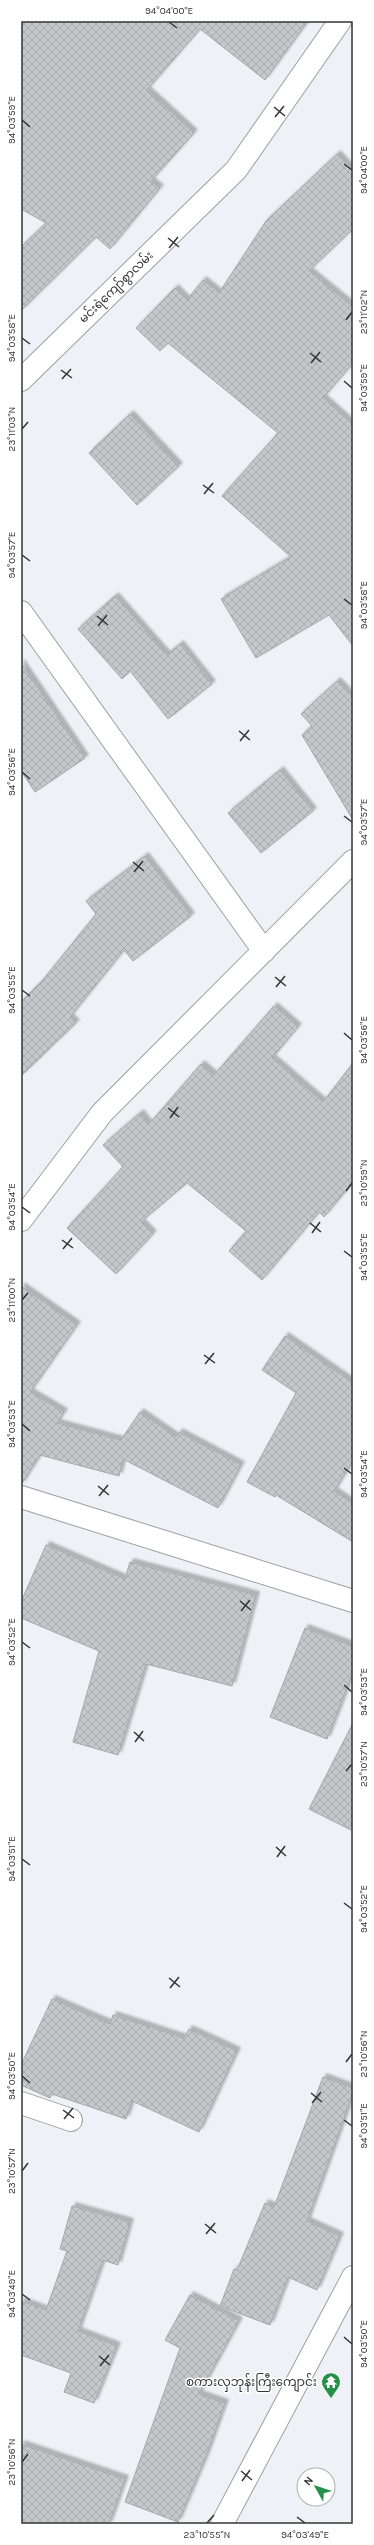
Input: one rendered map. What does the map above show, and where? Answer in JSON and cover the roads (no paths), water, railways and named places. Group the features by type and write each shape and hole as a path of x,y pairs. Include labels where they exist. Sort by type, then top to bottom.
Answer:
{"street":[{"name":"မင်းရဲကျော်စွာလမ်း","path":"23,374 236,170 340,21"},
{"path":"21,612 264,951"},
{"path":"21,1220 102,1113 353,861"},
{"path":"21,1497 353,1601"},
{"path":"21,2103 71,2120"},
{"path":"222,2524 353,2277"}],"place":[{"name":"စကားလှဘုန်းကြီးကျောင်း","path":"331,2399"}]}
